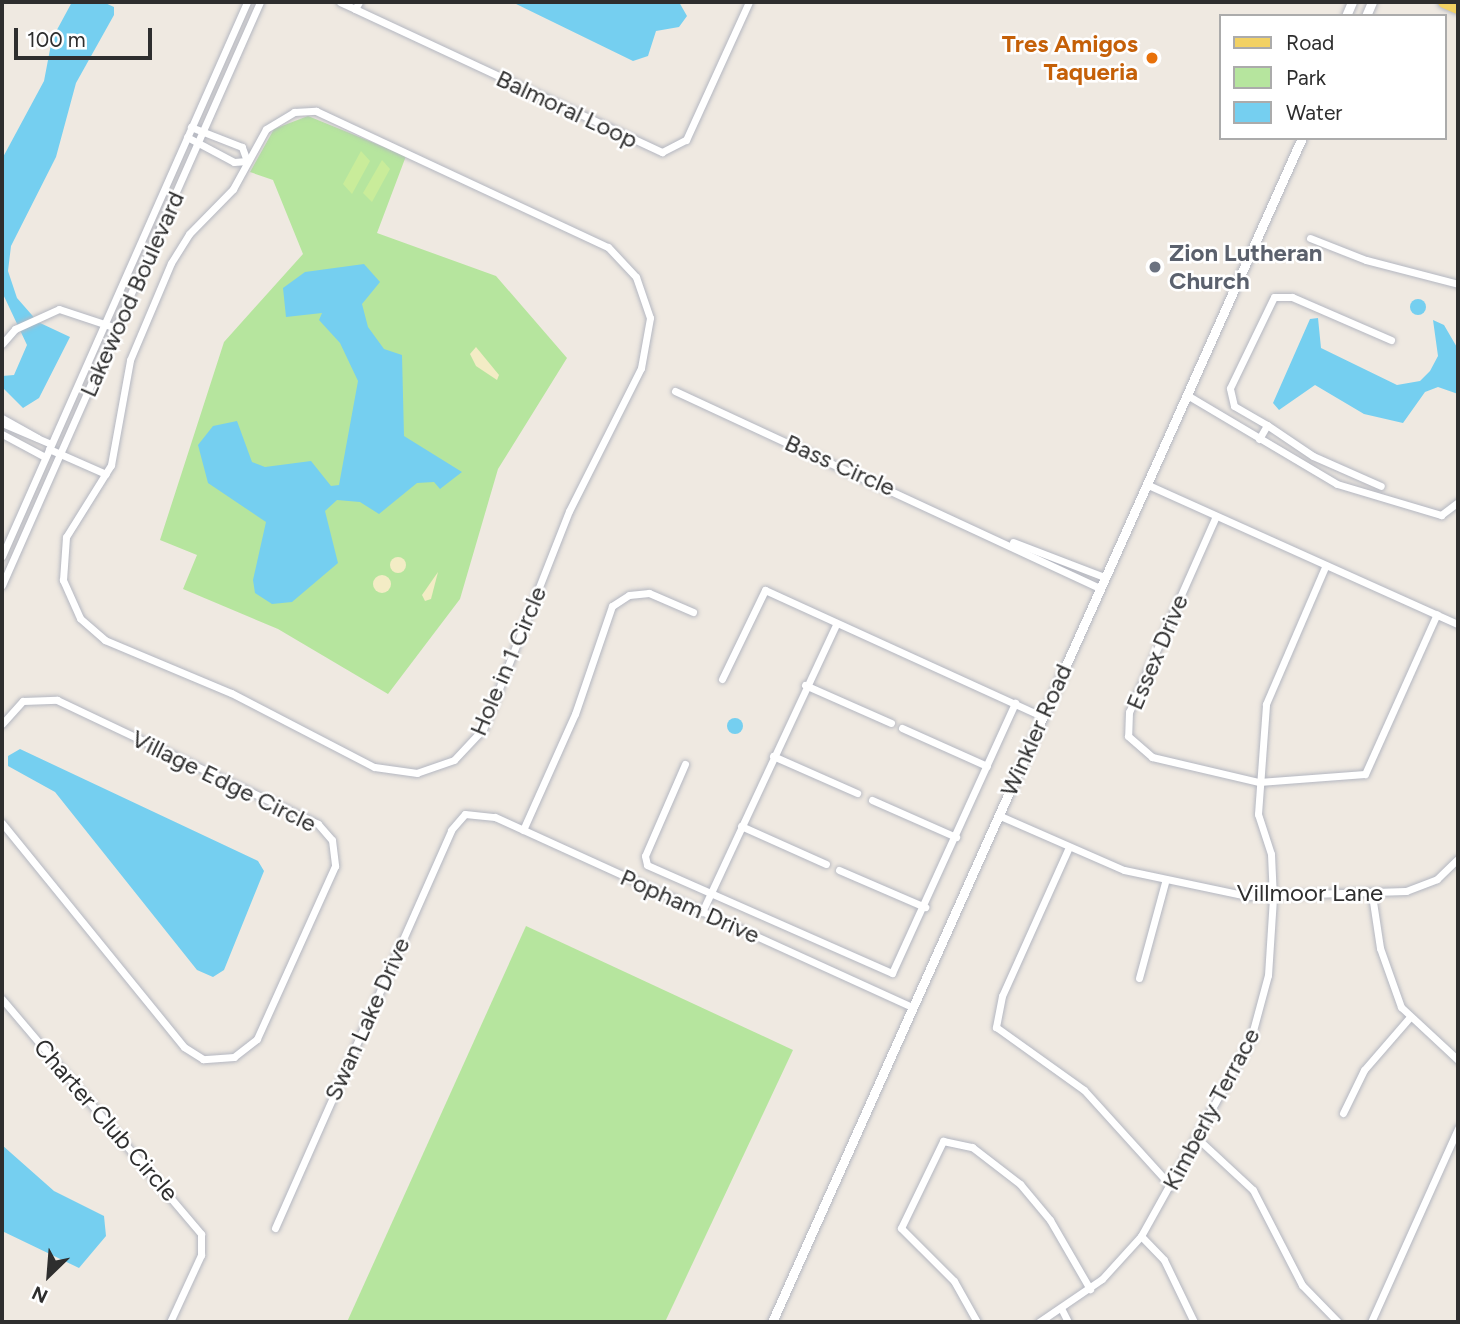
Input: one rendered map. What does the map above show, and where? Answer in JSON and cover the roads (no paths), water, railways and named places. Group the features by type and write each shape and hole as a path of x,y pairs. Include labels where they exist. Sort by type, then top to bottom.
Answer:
{"main road":[{"path":"1444,2 1458,8"}],"street":[{"name":"Lakewood Boulevard","path":"2,556 247,2"},
{"name":"Lakewood Boulevard","path":"2,585 200,144 260,2"},
{"path":"340,2 357,5"},
{"name":"Balmoral Loop","path":"357,5 662,152 686,140 749,2"},
{"name":"Hole in 1 Circle","path":"326,113 592,237 623,261 642,287 650,328 641,368 569,511 477,738 454,760 427,771 384,770 105,640 74,609 62,559 70,527 107,474 121,434 130,360 171,263 192,230 233,189 247,161 259,137 284,116 326,113"},
{"path":"187,136 234,162 247,161 242,147 191,127"},
{"name":"Winkler Road","path":"774,1322 912,1007 1301,140"},
{"path":"1310,238 1366,261 1458,284"},
{"path":"1381,486 1332,465 1234,405 1230,388 1274,297 1292,297 1391,340"},
{"path":"2,344 15,329 59,309 116,328"},
{"name":"Bass Circle","path":"675,391 1005,540 1100,588"},
{"path":"1186,395 1324,478 1441,515 1458,502"},
{"path":"2,421 60,454 107,474"},
{"path":"1259,439 1267,425"},
{"path":"2,434 46,457"},
{"path":"28,449 35,439"},
{"path":"1324,478 1332,465"},
{"path":"1146,485 1458,624"},
{"name":"Essex Drive","path":"1216,516 1129,712 1128,736 1152,757 1259,782"},
{"name":"Bass Circle","path":"1005,540 1104,577"},
{"name":"Kimberly Terrace","path":"1040,1322 1062,1310 1090,1289 1141,1236 1198,1139 1259,1017 1273,898 1271,854 1259,825 1259,782 1269,692 1326,565"},
{"path":"722,679 765,590 1042,716"},
{"path":"523,830 575,714 612,606 629,595 649,593 694,612"},
{"path":"1259,782 1365,774 1437,614"},
{"path":"702,912 805,685 836,624"},
{"path":"805,685 891,723"},
{"name":"Village Edge Circle","path":"2,724 23,701 57,700 318,824 336,856 257,1039 234,1057 203,1059 184,1047 2,823"},
{"path":"685,764 645,856 647,865 877,970 892,973 925,907 1015,703"},
{"path":"902,728 987,766"},
{"path":"773,756 857,793"},
{"path":"872,800 956,837"},
{"name":"Popham Drive","path":"465,814 484,813 912,1007"},
{"name":"Swan Lake Drive","path":"275,1228 451,830 465,814"},
{"name":"Villmoor Lane","path":"998,815 1069,847 1165,882 1273,898 1372,895 1417,888 1458,859"},
{"path":"741,826 827,864"},
{"path":"1069,847 1002,996 996,1027 1084,1090 1171,1186"},
{"path":"839,870 925,907"},
{"path":"1139,978 1165,882"},
{"path":"1372,895 1386,968 1409,1018 1458,1060"},
{"name":"Charter Club Circle","path":"2,999 201,1234 201,1255 170,1322"},
{"path":"1343,1113 1364,1070 1409,1018"},
{"path":"1371,1322 1458,1128"},
{"path":"1198,1139 1224,1157 1253,1190 1303,1286 1338,1322"},
{"path":"977,1322 954,1281 901,1228 943,1141 972,1147 1020,1184 1051,1220 1090,1289"},
{"path":"1141,1236 1164,1260 1194,1322"},
{"path":"1062,1310 1068,1322"}],"water":[{"path":"72,2 103,2 114,7 114,15 76,83 56,157 11,246 8,271 17,298 38,322 70,337 39,398 23,408 2,387 2,376 14,375 27,345 2,292 2,159 44,81 52,39"},
{"path":"512,2 679,2 687,16 679,27 656,31 648,56 633,61"},
{"path":"364,264 380,282 362,304 368,327 384,349 402,355 404,436 462,472 440,489 434,482 417,483 379,514 360,502 337,500 325,511 338,563 292,602 272,604 255,593 253,580 266,522 208,483 198,445 213,426 237,421 252,462 265,467 311,461 331,486 339,485 358,381 340,343 319,320 322,313 286,317 283,288 305,272"},
{"path":"1418,299 1424,301 1424,313 1418,315 1412,313 1410,307 1412,301"},
{"path":"1318,318 1321,348 1397,385 1420,381 1430,371 1438,356 1433,320 1444,325 1458,349 1458,394 1438,387 1425,392 1403,423 1364,414 1315,385 1279,410 1273,403 1310,319"},
{"path":"735,718 741,720 741,732 735,734 729,732 727,726 729,720"},
{"path":"20,749 258,861 264,871 224,970 213,977 197,970 55,792 8,766 8,756"},
{"path":"2,1145 54,1191 104,1216 106,1236 79,1268 2,1231"}],"place":[{"name":"Tres Amigos Taqueria","path":"1152,58"},
{"name":"Zion Lutheran Church","path":"1155,267"}]}
